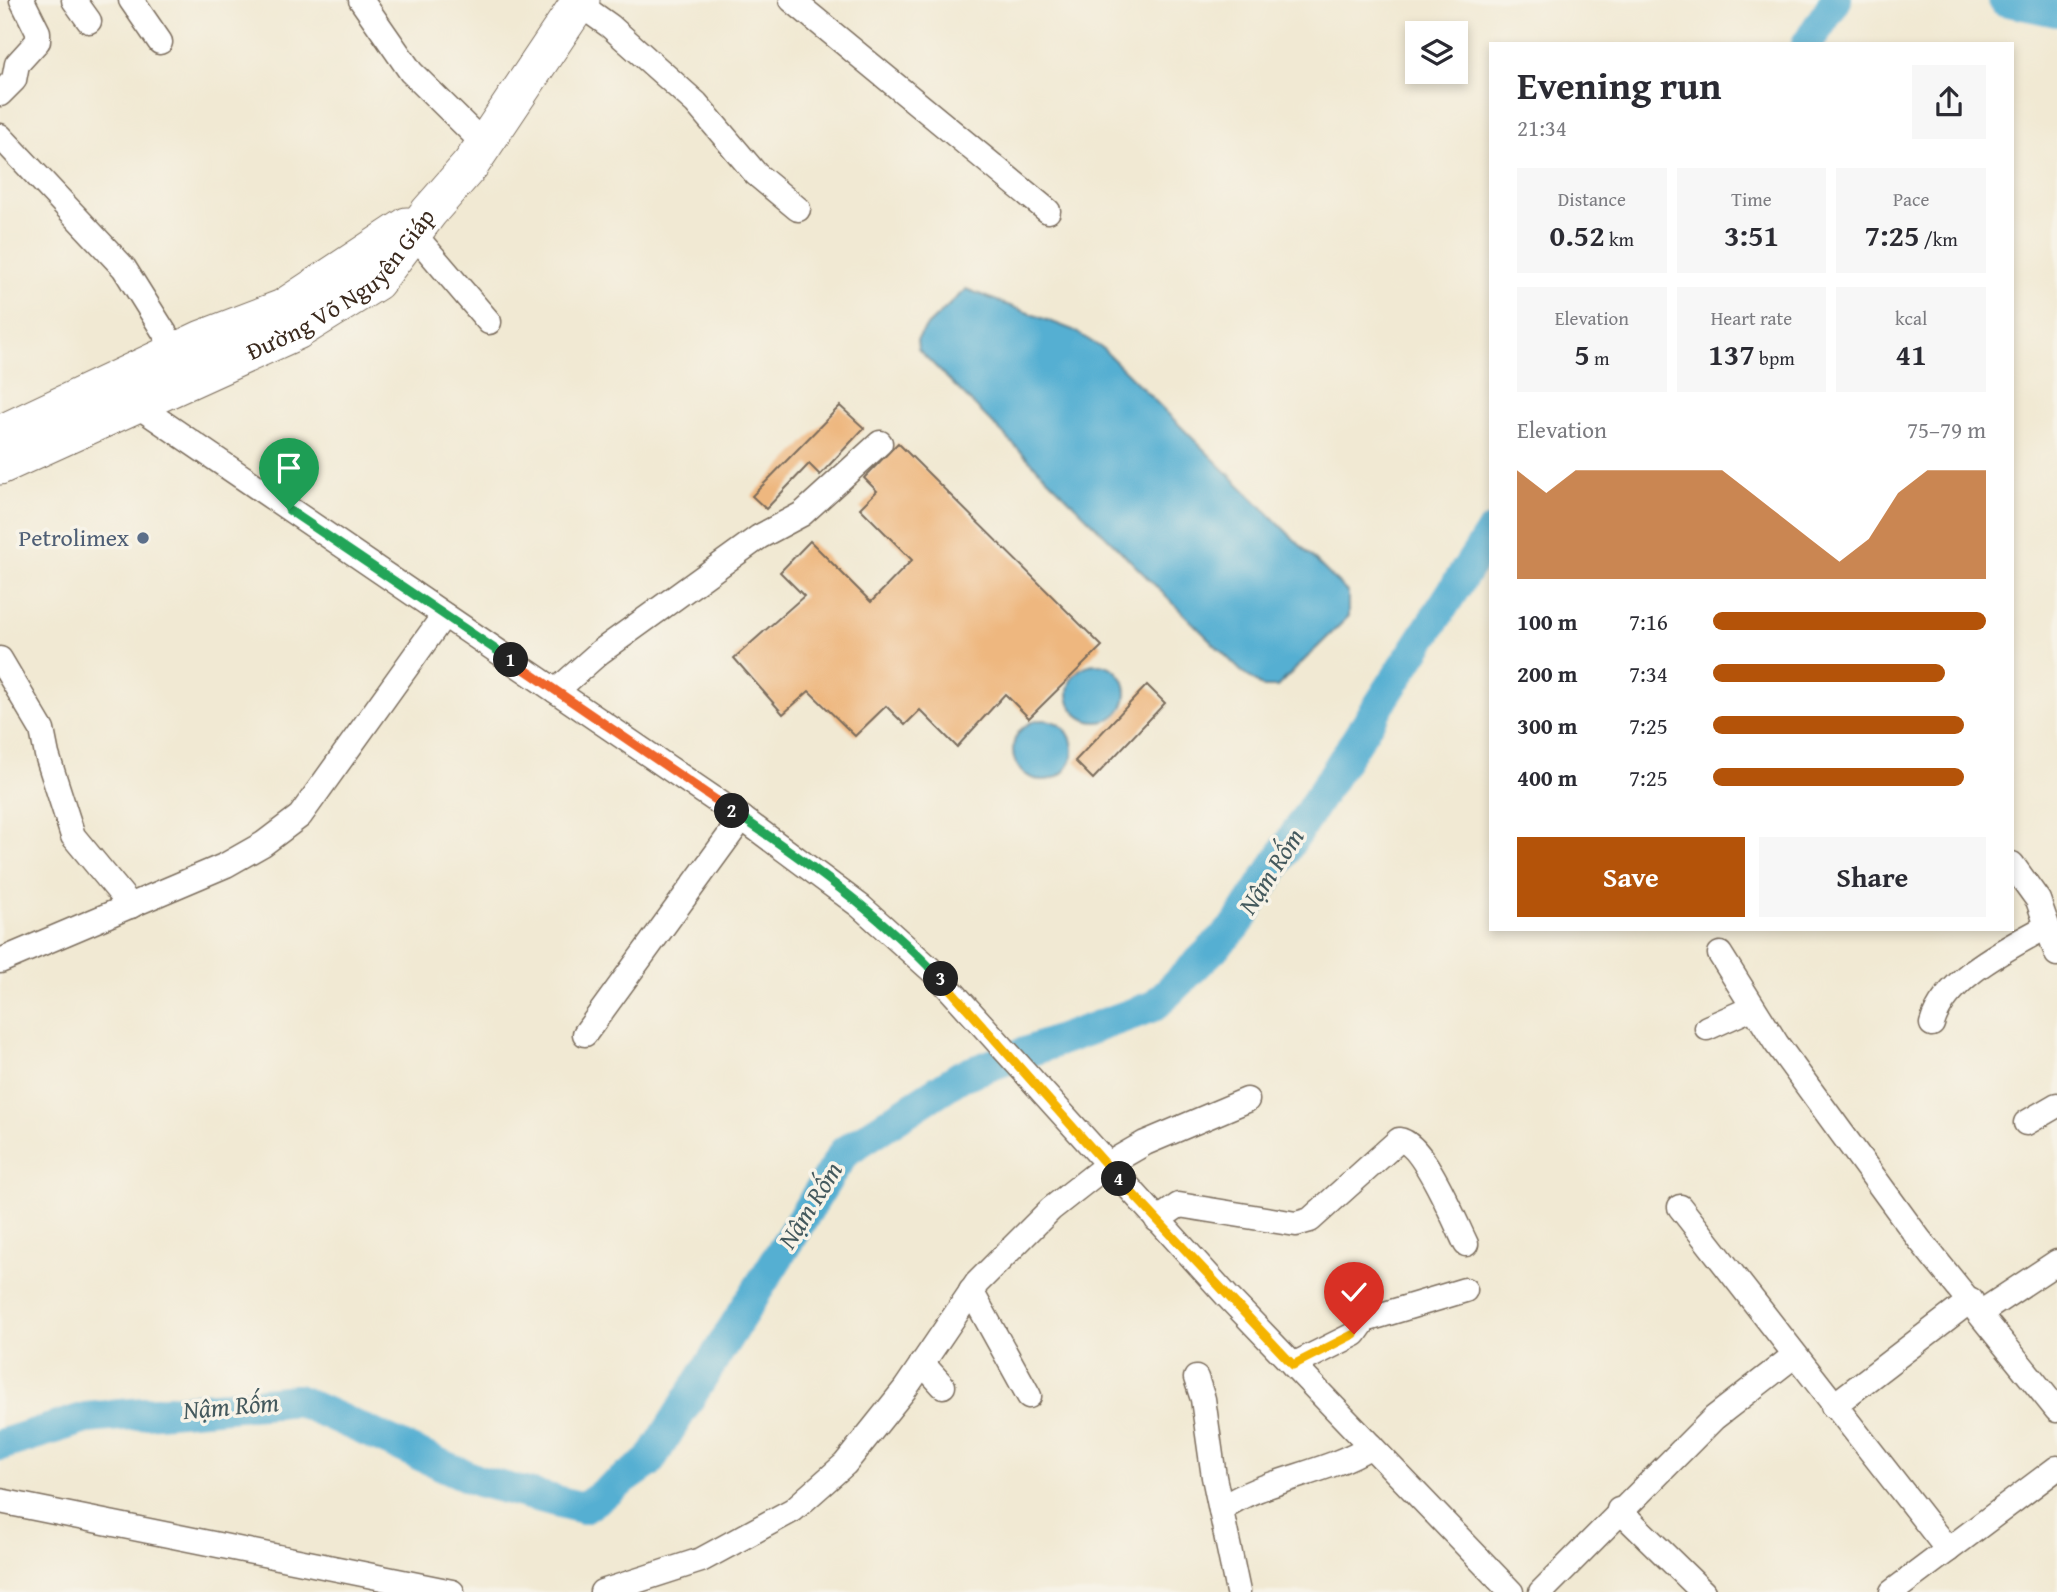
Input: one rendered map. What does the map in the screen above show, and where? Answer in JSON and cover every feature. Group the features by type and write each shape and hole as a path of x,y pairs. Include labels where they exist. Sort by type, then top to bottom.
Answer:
{"highway":[{"path":"416,224 484,144 580,2"},
{"name":"Đường Võ Nguyên Giáp","path":"0,466 120,394 176,351 283,308 416,224"},
{"name":"Đường Võ Nguyên Giáp","path":"0,434 297,331 376,282 416,224"}],"street":[{"path":"0,94 14,80 18,64 38,41 38,32 22,0"},
{"path":"74,0 89,21"},
{"path":"131,0 160,42"},
{"path":"361,0 411,72 484,144"},
{"path":"792,0 1048,211"},
{"path":"580,2 696,103 756,174 799,209"},
{"path":"4,150 124,268 176,351"},
{"path":"416,224 489,322"},
{"path":"120,394 742,818 860,906 938,976 1157,1220 1509,1591"},
{"path":"556,691 600,652 760,537 802,514 880,443"},
{"path":"0,961 226,865 263,844 300,816 444,615"},
{"path":"0,659 42,730 47,755 73,836 131,906"},
{"path":"584,1034 742,818"},
{"path":"2014,866 2047,895 2046,927 2057,954"},
{"path":"1933,1024 1937,1008 1959,982 2046,927"},
{"path":"1720,954 1752,1008 1919,1239 2057,1410"},
{"path":"1707,1028 1752,1008"},
{"path":"602,1592 701,1560 793,1510 845,1464 905,1389 971,1291 1101,1159 1247,1100"},
{"path":"2026,1123 2057,1105"},
{"path":"1157,1220 1179,1205 1296,1224 1310,1220 1399,1140 1410,1144 1432,1175 1466,1244"},
{"path":"1679,1208 1948,1550"},
{"path":"1833,1406 1976,1307 2057,1262"},
{"path":"1293,1365 1354,1334 1365,1320 1465,1290"},
{"path":"971,1291 1029,1396"},
{"path":"1541,1592 1619,1510 1714,1418 1795,1355"},
{"path":"922,1363 943,1386"},
{"path":"1196,1378 1203,1399 1238,1592"},
{"path":"1221,1509 1235,1499 1322,1471 1371,1447"},
{"path":"1892,1592 2057,1468"},
{"path":"0,1501 452,1592"},
{"path":"1619,1510 1703,1592"}],"water":[{"path":"966,289 1073,330 1103,349 1348,593 1348,617 1277,687 1263,687 1241,671 918,349 917,340 926,327"},
{"path":"1097,664 1108,666 1121,677 1126,693 1124,704 1113,717 1097,722 1086,720 1073,709 1068,693 1070,682 1081,669"},
{"path":"1043,720 1055,722 1068,733 1073,750 1071,762 1060,775 1043,780 1031,778 1018,767 1013,750 1015,738 1026,725"}],"building":[{"path":"840,406 864,428 820,475 809,464 766,509 752,496"},
{"path":"898,443 1102,646 1029,718 1005,694 957,747 920,710 905,725 886,706 855,736 809,691 783,714 734,658 804,596 780,572 810,541 871,602 912,560 860,508 877,491 864,478"},
{"path":"1147,685 1165,703 1093,779 1075,761"}],"waterway":[{"name":"Nậm Rốm","path":"1808,42 1836,0"},
{"name":"Nậm Rốm","path":"2004,0 2057,11"},
{"name":"Nậm Rốm","path":"0,1445 86,1418 297,1400 478,1481 583,1508 649,1462 844,1152 961,1076 1154,1006 1236,926 1489,535"}],"place":[{"name":"Petrolimex","path":"143,538"}],"route":[{"path":"289,510 742,818 904,942 1293,1365 1354,1334"}]}
